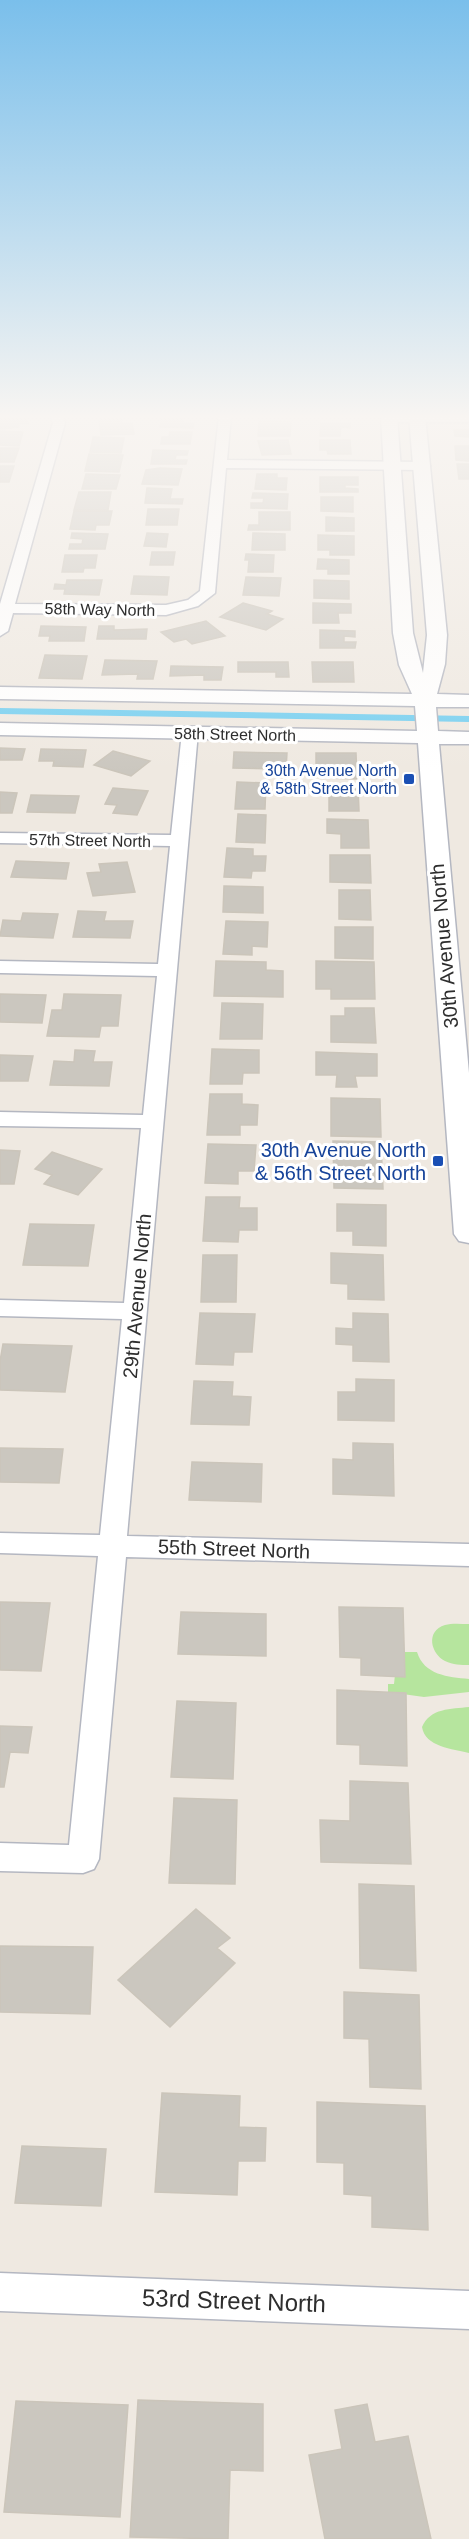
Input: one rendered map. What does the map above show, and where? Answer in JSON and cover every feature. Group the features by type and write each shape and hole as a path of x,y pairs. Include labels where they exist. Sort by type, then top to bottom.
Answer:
{"street":[{"path":"0,631 28,534"},
{"name":"58th Way North","path":"7,608 166,610 192,603 207,593 213,534"},
{"name":"30th Avenue North","path":"396,534 403,633 409,665 426,719 464,1131 469,1234"},
{"name":"30th Avenue North","path":"426,719 435,664 437,634 429,534"},
{"name":"58th Street North","path":"0,693 426,719 469,738"},
{"name":"58th Street North","path":"0,729 190,732 426,719 469,701"},
{"name":"29th Avenue North","path":"0,1857 83,1859 190,732"},
{"name":"57th Street North","path":"0,838 179,842"},
{"path":"0,967 168,970"},
{"path":"0,1119 153,1122"},
{"path":"0,1308 135,1311"},
{"name":"55th Street North","path":"0,1543 469,1555"},
{"name":"53rd Street North","path":"0,2292 469,2310"}],"green space":[{"path":"469,1624 469,1665 451,1663 440,1658 432,1643 435,1632 445,1625"},
{"path":"405,1652 417,1652 425,1666 438,1673 469,1679 469,1692 424,1697 388,1692 388,1684 394,1684 397,1656 405,1656"},
{"path":"469,1707 469,1753 441,1746 424,1734 422,1727 430,1716 448,1709"}],"building":[{"path":"72,534 108,534 105,549 69,549 70,544 82,544 83,539 71,538"},
{"path":"147,534 168,534 166,547 144,546"},
{"path":"253,534 285,534 285,550 252,550"},
{"path":"318,535 354,536 354,555 330,555 330,550 318,550"},
{"path":"152,552 175,552 173,565 150,565"},
{"path":"246,554 274,555 273,572 248,572 249,560 245,560"},
{"path":"65,555 97,555 95,568 84,568 83,572 62,572"},
{"path":"318,559 349,560 349,574 328,574 328,569 317,569"},
{"path":"134,576 169,577 167,595 131,594"},
{"path":"246,577 281,578 279,596 243,595"},
{"path":"67,580 102,580 99,595 64,594 65,589 54,589 55,584 66,585"},
{"path":"314,580 349,581 349,599 314,598"},
{"path":"243,603 272,611 267,614 283,619 266,630 220,617"},
{"path":"313,603 351,604 351,613 338,613 339,623 313,623"},
{"path":"206,621 225,636 192,644 186,639 174,642 161,632"},
{"path":"41,626 86,627 84,641 49,641 50,636 39,636"},
{"path":"99,626 114,626 114,630 147,629 146,639 97,639"},
{"path":"320,630 355,631 355,637 344,636 344,642 356,642 355,648 320,648"},
{"path":"45,655 87,656 82,679 39,678"},
{"path":"105,660 157,661 153,679 137,679 138,674 102,675"},
{"path":"238,662 288,662 289,677 276,677 276,672 238,672"},
{"path":"312,662 353,662 354,682 313,682"},
{"path":"171,666 223,667 221,680 204,680 204,675 170,676"},
{"path":"0,748 25,749 22,760 0,760"},
{"path":"41,749 86,750 83,767 53,766 54,761 39,761"},
{"path":"113,751 150,761 131,776 94,765"},
{"path":"234,752 287,753 286,769 233,768"},
{"path":"316,753 356,753 357,779 329,778 329,772 316,772"},
{"path":"237,782 266,783 265,809 235,809"},
{"path":"329,787 358,787 359,811 329,811"},
{"path":"113,788 148,791 137,815 113,813 117,805 105,804"},
{"path":"0,792 17,793 12,813 0,813"},
{"path":"31,795 79,796 75,813 27,812"},
{"path":"238,814 266,815 265,843 236,842"},
{"path":"327,819 368,820 369,848 341,848 341,834 327,833"},
{"path":"227,848 253,849 253,856 266,856 265,871 252,871 251,878 224,877"},
{"path":"330,855 370,855 371,883 330,882"},
{"path":"16,861 69,863 66,879 11,877"},
{"path":"127,862 135,892 93,896 87,873 101,872 99,864"},
{"path":"224,886 263,887 263,913 223,912"},
{"path":"339,890 370,890 371,920 339,919"},
{"path":"78,911 106,912 104,921 133,921 130,938 73,937"},
{"path":"23,913 58,914 53,938 0,936 3,920 21,921"},
{"path":"226,921 268,922 267,947 252,946 252,955 223,954"},
{"path":"335,927 373,927 373,959 335,958"},
{"path":"216,961 266,962 266,970 283,971 283,997 214,996"},
{"path":"316,961 374,962 375,999 331,999 331,989 316,989"},
{"path":"0,994 46,995 42,1023 0,1022"},
{"path":"64,994 121,995 118,1026 101,1026 99,1037 47,1036 52,1010 62,1010"},
{"path":"222,1003 263,1004 262,1039 220,1039"},
{"path":"345,1008 374,1008 376,1043 331,1042 331,1016 345,1016"},
{"path":"212,1049 259,1050 259,1073 243,1073 242,1084 210,1084"},
{"path":"75,1050 95,1051 93,1062 112,1062 109,1086 50,1085 54,1061 74,1062"},
{"path":"316,1052 377,1054 377,1076 355,1076 357,1087 336,1087 337,1075 316,1075"},
{"path":"0,1055 33,1056 28,1081 0,1081"},
{"path":"210,1094 242,1094 242,1104 258,1105 257,1125 240,1125 240,1135 207,1135"},
{"path":"331,1098 380,1099 381,1137 331,1136"},
{"path":"333,1141 381,1142 383,1189 334,1188"},
{"path":"208,1144 256,1145 254,1171 238,1171 238,1184 205,1183"},
{"path":"0,1150 20,1151 14,1184 0,1184"},
{"path":"52,1152 102,1169 78,1195 44,1184 52,1175 35,1169"},
{"path":"206,1197 240,1197 239,1208 257,1208 257,1230 239,1230 238,1242 203,1241"},
{"path":"337,1204 386,1205 386,1246 353,1245 353,1231 337,1231"},
{"path":"30,1224 94,1225 88,1266 23,1265"},
{"path":"331,1253 383,1255 384,1300 348,1299 348,1284 331,1283"},
{"path":"203,1255 237,1255 236,1302 201,1302"},
{"path":"200,1313 255,1314 252,1352 234,1352 233,1365 196,1364"},
{"path":"353,1313 388,1314 389,1362 353,1361 353,1345 336,1344 336,1328 353,1329"},
{"path":"3,1344 72,1346 65,1392 0,1390 0,1361"},
{"path":"356,1379 394,1380 394,1421 338,1420 338,1392 356,1392"},
{"path":"194,1381 233,1382 232,1396 251,1397 249,1425 191,1424"},
{"path":"353,1443 393,1444 394,1496 333,1494 333,1459 353,1460"},
{"path":"0,1448 63,1449 59,1483 0,1482"},
{"path":"192,1462 262,1464 261,1502 189,1500"},
{"path":"0,1602 50,1603 41,1671 0,1670"},
{"path":"339,1607 403,1608 405,1677 361,1675 361,1658 340,1657"},
{"path":"181,1612 266,1614 266,1656 178,1654"},
{"path":"337,1690 406,1693 407,1766 360,1764 360,1745 337,1744"},
{"path":"177,1701 236,1703 233,1779 171,1777"},
{"path":"0,1726 32,1727 28,1753 10,1752 4,1787 0,1787"},
{"path":"350,1781 408,1783 411,1864 321,1862 320,1820 350,1821"},
{"path":"174,1798 237,1800 235,1884 169,1883"},
{"path":"359,1884 414,1886 416,1971 360,1968"},
{"path":"196,1909 230,1938 217,1948 235,1963 170,2027 118,1980"},
{"path":"0,1946 93,1947 90,2014 0,2012"},
{"path":"344,1992 419,1995 421,2089 370,2087 369,2039 344,2038"},
{"path":"162,2093 240,2096 239,2127 266,2128 265,2161 238,2161 237,2195 155,2192"},
{"path":"317,2102 425,2106 428,2230 372,2227 372,2196 344,2194 344,2163 317,2162"},
{"path":"22,2146 106,2149 101,2206 15,2203"},
{"path":"138,2400 263,2404 263,2471 230,2470 228,2539 130,2537"},
{"path":"16,2401 128,2405 120,2517 4,2512"},
{"path":"367,2404 375,2442 408,2436 431,2539 325,2539 309,2455 342,2449 335,2410"}],"waterway":[{"path":"0,711 469,719"}],"place":[{"name":"30th Avenue North & 58th Street North","path":"409,779"},
{"name":"30th Avenue North & 56th Street North","path":"438,1161"}]}
